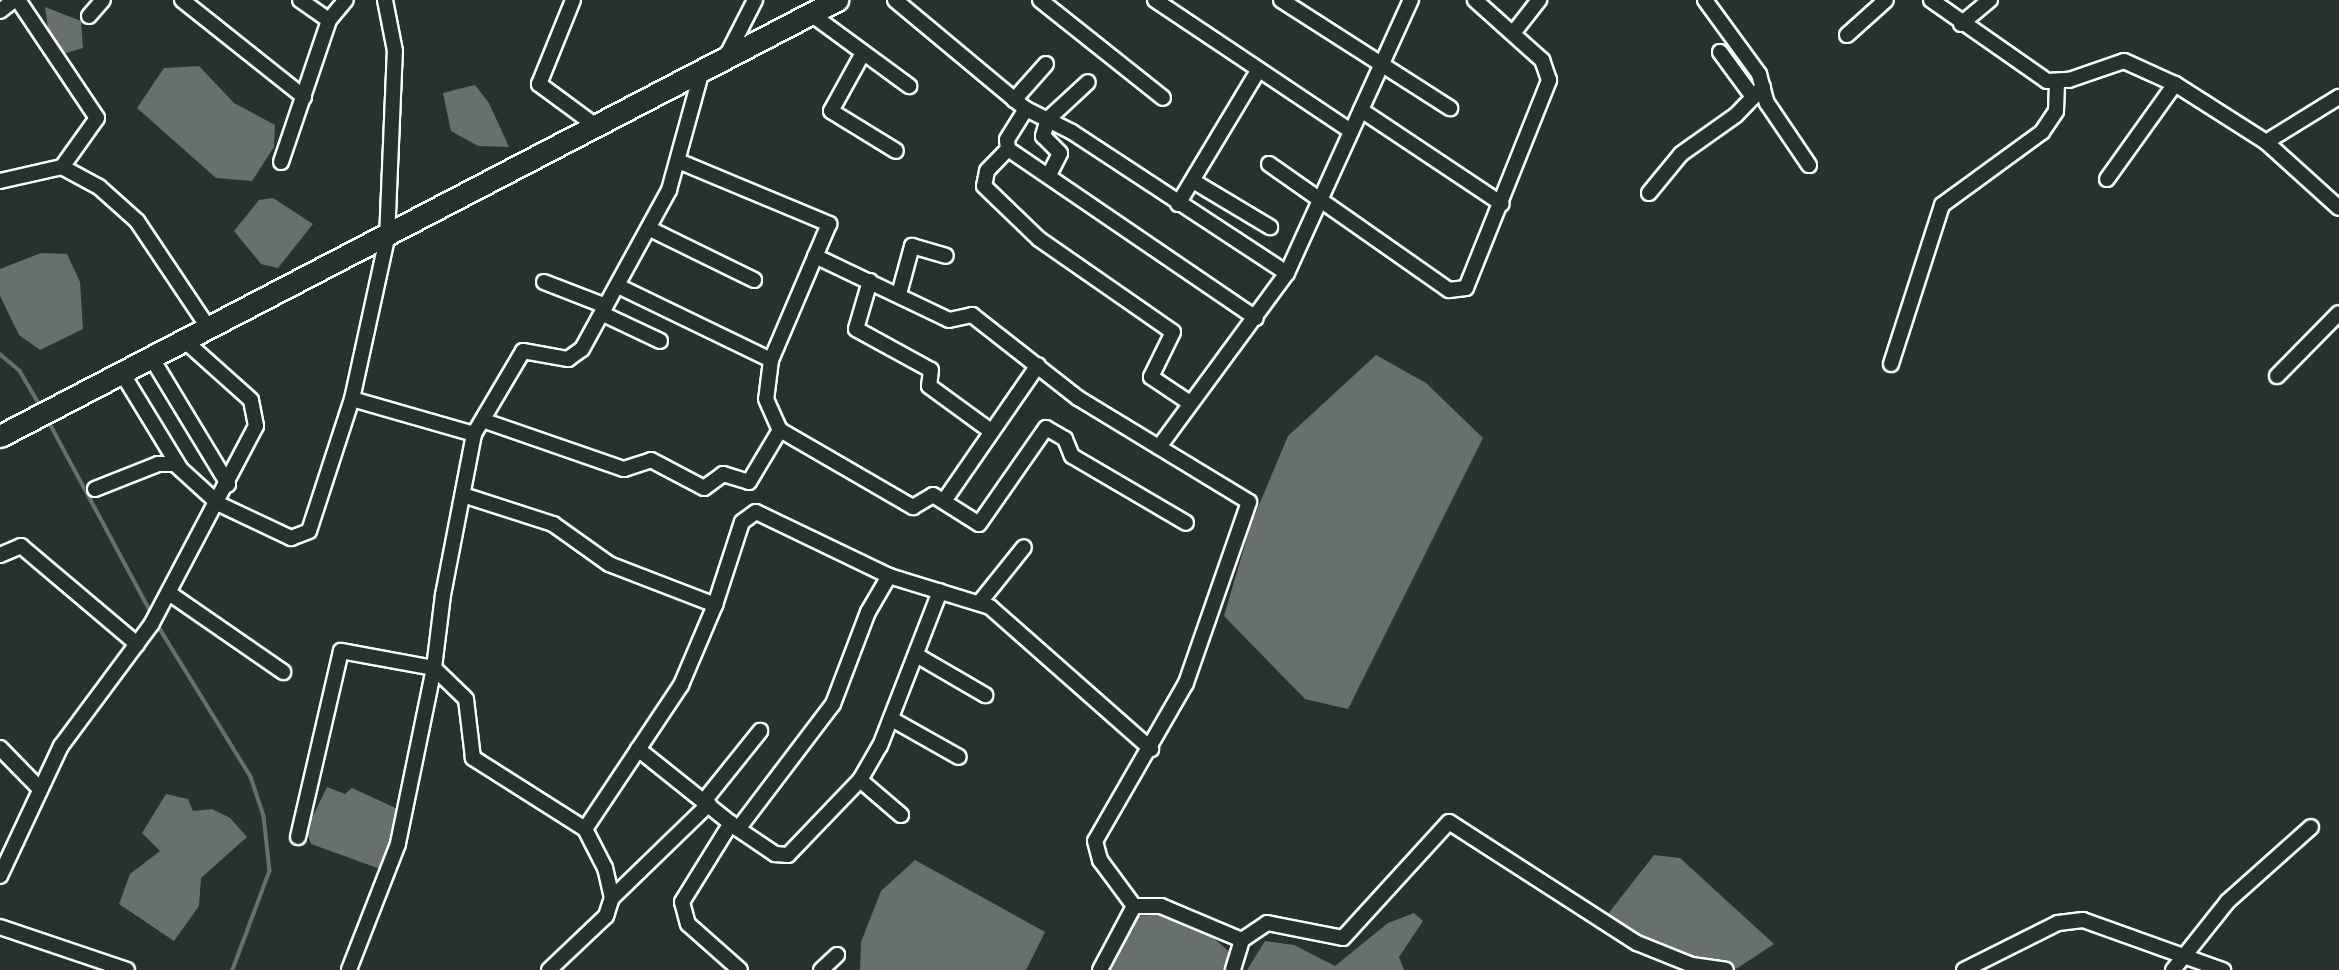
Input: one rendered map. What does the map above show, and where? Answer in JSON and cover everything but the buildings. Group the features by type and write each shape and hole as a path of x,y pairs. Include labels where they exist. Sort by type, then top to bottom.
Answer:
{"main road":[{"path":"0,436 208,327 387,239 596,125 701,74 726,58 837,0"}],"street":[{"path":"89,16 103,0"},
{"path":"182,0 304,97"},
{"path":"300,0 329,20"},
{"path":"282,162 329,20 346,0"},
{"path":"122,373 181,469 219,504 291,537 305,535 352,399 387,239 395,51 385,0"},
{"path":"573,0 539,84 596,125"},
{"path":"895,0 1026,109 1048,119 1287,273"},
{"path":"1040,0 1163,99"},
{"path":"1155,0 1351,131"},
{"path":"1281,0 1382,60 1450,108"},
{"path":"1269,164 1457,291 1471,280 1549,80 1542,60 1514,32 1475,0"},
{"path":"1514,32 1539,0"},
{"path":"1706,0 1758,92 1785,134 1809,164"},
{"path":"1847,35 1886,0"},
{"path":"1931,0 1961,24 2057,83 2124,61 2175,84 2266,142 2339,208"},
{"path":"1961,24 1990,0"},
{"path":"0,11 20,1 97,118 62,167 0,181"},
{"path":"726,58 754,1"},
{"path":"1159,447 1287,273 1361,110 1405,2"},
{"path":"811,14 909,86"},
{"path":"1720,52 1758,92"},
{"path":"863,53 831,111 896,151"},
{"path":"1014,100 1046,64"},
{"path":"1178,204 1258,71"},
{"path":"349,970 398,844 434,668 474,434 485,421 523,351 574,358 605,310 650,229 678,160 701,74"},
{"path":"1051,173 1060,153 1043,136 1048,119 1088,82"},
{"path":"1891,363 1942,205 2042,132 2056,111 2057,83"},
{"path":"2107,180 2175,84"},
{"path":"1648,193 1681,154 1758,92"},
{"path":"2266,142 2339,97"},
{"path":"1026,109 1007,139 1008,149 987,171 984,186 1039,239 1173,332 1151,377 1191,403"},
{"path":"1361,110 1502,204"},
{"path":"1008,149 1051,173 1256,318"},
{"path":"678,160 829,224 771,360 766,399 780,430 913,507 929,494 979,524 1046,428 1065,439 1072,456 1186,523"},
{"path":"62,167 128,211 208,327"},
{"path":"1193,181 1270,227"},
{"path":"650,229 754,280"},
{"path":"899,294 912,246 946,256"},
{"path":"815,256 952,321 972,315 1078,398 1249,504 1186,682 1151,750 1095,841 1100,860 1134,906"},
{"path":"870,281 856,329 929,369 929,386 988,429"},
{"path":"544,282 605,310 660,341"},
{"path":"618,286 771,360"},
{"path":"2277,376 2339,313"},
{"path":"0,876 40,789 74,724 151,625 219,504 256,426 257,409 184,340"},
{"path":"151,357 228,484"},
{"path":"944,501 988,429 1038,365"},
{"path":"352,399 474,434"},
{"path":"485,421 624,469 651,460 704,488 723,474 749,482 780,430"},
{"path":"95,489 158,464 181,469"},
{"path":"463,495 541,519 609,564 715,606"},
{"path":"584,829 681,685 751,512 889,576 980,602 1016,626 1071,685 1151,750"},
{"path":"0,555 21,546 136,644"},
{"path":"980,602 1024,547"},
{"path":"740,970 683,914 689,888 833,704 868,612 889,576"},
{"path":"638,749 735,826 775,854 788,855 860,780 895,721 940,591"},
{"path":"169,593 283,672"},
{"path":"298,837 341,650 434,668 466,699 473,758 584,829 612,898"},
{"path":"918,656 985,695"},
{"path":"895,721 958,757"},
{"path":"550,970 600,924 612,898 706,803 761,731"},
{"path":"0,748 40,789"},
{"path":"860,780 901,815"},
{"path":"1233,970 1242,940 1267,923 1343,939 1449,822 1637,943 1692,965 1726,970"},
{"path":"2173,970 2189,955 2228,901 2311,827"},
{"path":"1134,906 1173,908 1242,940"},
{"path":"1100,970 1134,906"},
{"path":"1964,970 2070,920 2102,922 2223,970"},
{"path":"0,927 127,970"},
{"path":"821,970 837,955"}],"shaded area":[{"path":"45,7 81,21 83,48 52,57"},
{"path":"199,66 234,103 275,125 274,147 252,181 216,178 137,108 164,68"},
{"path":"475,85 489,103 509,147 478,146 451,131 443,93"},
{"path":"273,198 313,224 278,268 261,264 234,231 259,200"},
{"path":"41,253 67,254 80,282 83,329 40,350 19,335 0,296 0,269"},
{"path":"1376,355 1426,383 1483,438 1348,709 1305,699 1224,616 1251,524 1288,436"},
{"path":"327,787 345,794 352,788 402,811 383,870 311,844 306,830"},
{"path":"166,794 188,799 193,811 212,809 230,818 247,837 201,878 199,906 174,941 119,904 130,874 160,851 142,833"},
{"path":"1654,855 1680,858 1774,944 1736,969 1669,956 1608,914"},
{"path":"915,860 1045,932 1026,970 860,970 861,942 881,891"},
{"path":"1169,913 1201,927 1233,955 1229,970 1105,970 1138,916"},
{"path":"1414,913 1423,921 1399,957 1404,970 1247,970 1265,941 1294,945 1335,966 1388,923"}],"waterway":[{"path":"0,354 20,371 41,407"},
{"path":"48,420 152,614"},
{"path":"157,624 251,777 264,816 270,871 233,970"}]}
